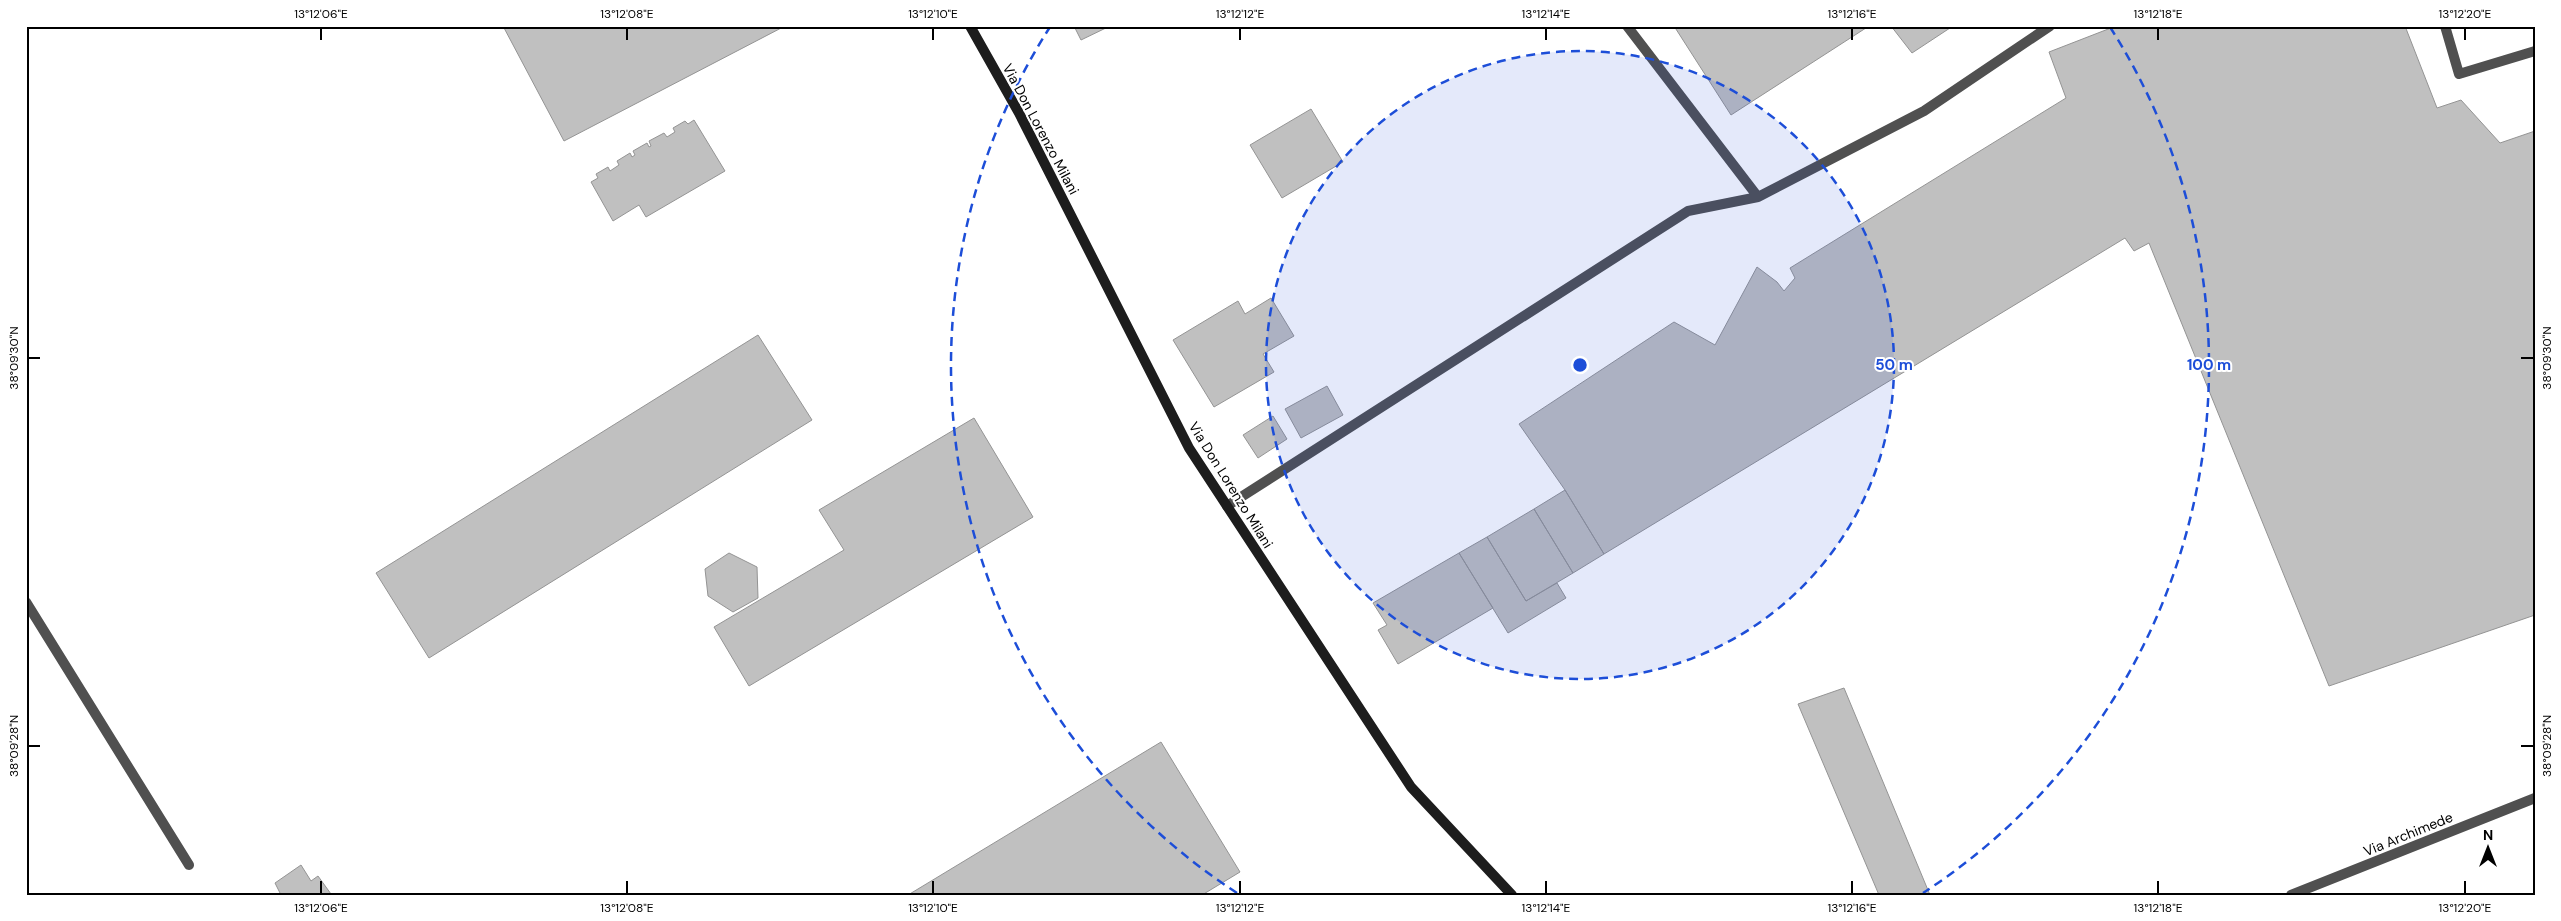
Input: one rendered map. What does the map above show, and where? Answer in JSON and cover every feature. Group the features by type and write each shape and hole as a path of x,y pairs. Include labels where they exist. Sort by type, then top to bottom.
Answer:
{"street":[{"name":"Via Don Lorenzo Milani","path":"970,26 1019,113 1189,448 1411,787 1512,895"},
{"path":"1627,26 1758,197"},
{"path":"1227,506 1688,211 1758,197 1924,111 2050,26"},
{"path":"2445,26 2459,74 2535,51"},
{"path":"26,602 189,865"},
{"name":"Via Archimede","path":"2292,895 2535,798"}],"building":[{"path":"503,26 785,26 564,141"},
{"path":"1074,26 1110,26 1081,40"},
{"path":"1674,26 1869,26 1731,115"},
{"path":"1891,26 1953,26 1912,53"},
{"path":"2116,26 2405,26 2437,108 2461,100 2500,143 2535,131 2535,615 2329,686 2149,243 2134,251 2125,238 1604,554 1565,490 1519,424 1674,322 1715,345 1757,267 1777,282 1784,291 1795,278 1790,268 2066,98 2049,52"},
{"path":"1311,109 1343,162 1282,198 1250,145"},
{"path":"694,120 725,171 646,217 639,205 613,221 591,182 598,178 596,174 608,167 610,171 619,165 617,161 630,153 632,157 635,155 633,151 647,143 649,147 651,146 649,141 664,133 667,137 675,132 673,128 685,121 688,124"},
{"path":"1271,298 1294,336 1263,354 1274,372 1214,407 1173,340 1238,301 1245,314"},
{"path":"758,335 812,420 429,658 376,573"},
{"path":"1327,386 1343,415 1301,438 1285,409"},
{"path":"1273,416 1287,439 1258,458 1243,435"},
{"path":"974,418 1033,517 749,686 714,627 844,550 819,510"},
{"path":"1565,490 1604,554 1573,573 1534,509"},
{"path":"1534,509 1573,573 1526,601 1487,537"},
{"path":"1487,537 1526,601 1557,583 1566,598 1508,633 1459,553"},
{"path":"729,553 757,567 758,598 733,612 708,596 705,569"},
{"path":"1459,553 1493,608 1398,664 1378,630 1387,625 1373,603"},
{"path":"1844,688 1930,895 1879,895 1798,704"},
{"path":"1161,742 1240,872 1202,895 908,895"},
{"path":"301,865 311,881 318,876 331,894 281,895 275,883"}]}
